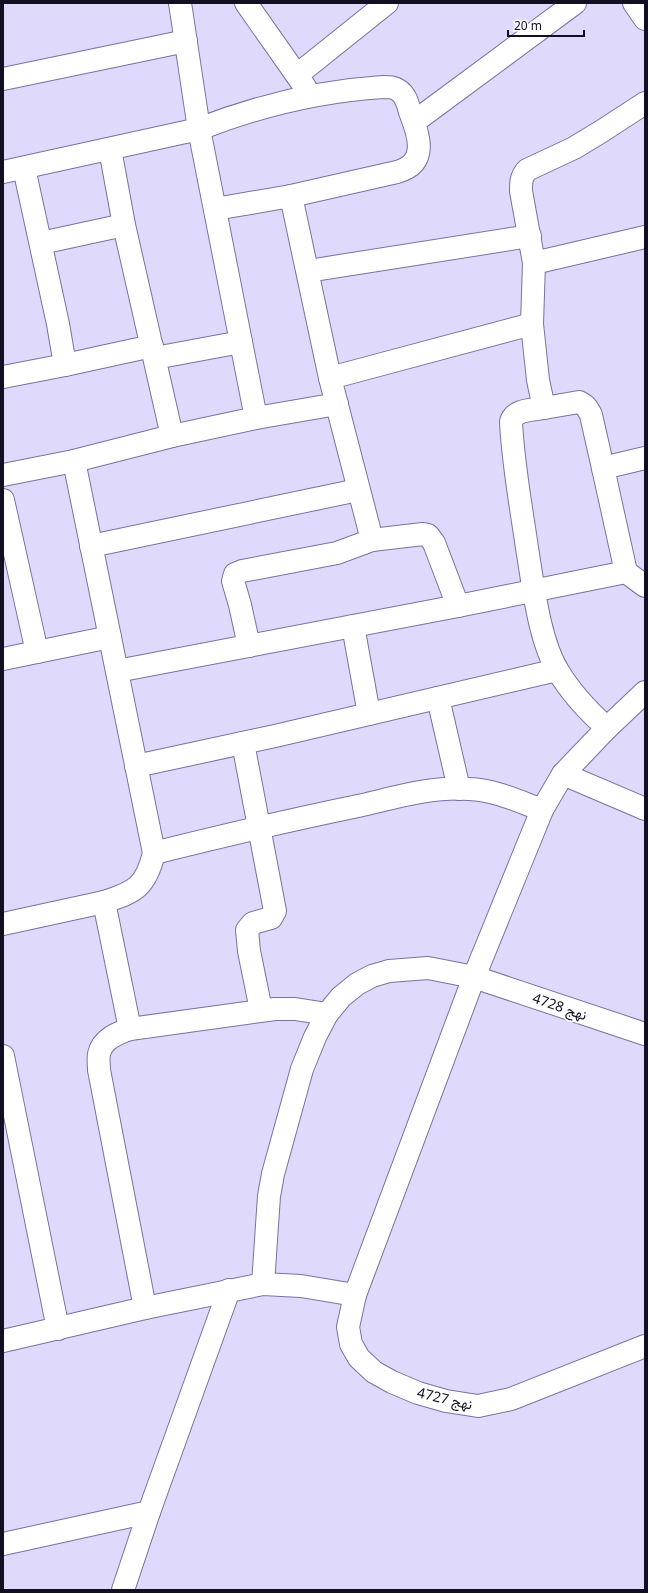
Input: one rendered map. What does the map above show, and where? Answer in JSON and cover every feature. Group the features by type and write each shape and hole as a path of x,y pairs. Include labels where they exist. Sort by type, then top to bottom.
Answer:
{"street":[{"path":"180,3 199,129 256,418"},
{"path":"297,74 387,3"},
{"path":"414,122 575,3"},
{"path":"634,3 645,19"},
{"path":"256,7 310,96"},
{"path":"3,79 186,41"},
{"path":"3,172 199,129 264,106 310,96 372,87 393,88 400,91 405,97 419,137 419,147 416,158 411,166 397,172 291,196 215,209"},
{"path":"544,408 538,380 532,324 534,263 521,191 521,181 527,170 574,148 645,103"},
{"path":"110,149 124,225 172,436"},
{"path":"24,168 41,243 65,365"},
{"path":"291,196 330,378 372,540"},
{"path":"41,243 124,225"},
{"path":"308,271 530,236"},
{"path":"534,263 645,237"},
{"path":"330,378 532,324"},
{"path":"3,377 65,365 154,352 241,342"},
{"path":"607,728 585,708 572,693 557,670 546,643 534,591 520,502 511,422 513,416 517,413 579,402 584,404 588,409 591,415 626,572 645,586"},
{"path":"3,474 74,461 172,436 256,418 337,404"},
{"path":"603,468 645,458"},
{"path":"3,924 104,902 120,897 133,890 143,882 148,874 154,853 74,461"},
{"path":"91,546 358,490"},
{"path":"3,500 37,652"},
{"path":"249,646 233,581 235,574 242,570 337,553 372,540 423,534 428,535 434,543 458,606"},
{"path":"117,671 458,606 626,572"},
{"path":"353,626 369,714"},
{"path":"3,659 110,636"},
{"path":"136,766 243,743 557,670"},
{"name":"نهج 4727","path":"645,692 607,728 563,774 542,810 474,977 355,1295 348,1327 351,1344 359,1358 374,1372 392,1382 418,1393 446,1401 478,1406 511,1399 645,1346"},
{"path":"438,698 459,789"},
{"path":"243,743 275,911 271,918 254,923 247,930 249,950 261,1010"},
{"path":"563,774 645,809"},
{"path":"154,853 258,827 419,793 469,788 499,794 542,810"},
{"path":"104,902 130,1029"},
{"name":"نهج 4728","path":"263,1284 268,1209 273,1174 302,1069 315,1037 328,1014 342,997 357,984 372,976 389,971 428,968 474,977 645,1034"},
{"path":"145,1308 99,1070 98,1054 103,1044 119,1032 130,1029 261,1010 295,1009 328,1014"},
{"path":"3,1056 58,1329"},
{"path":"3,1341 145,1308 263,1284 301,1286 355,1295"},
{"path":"123,1590 149,1512 229,1290"},
{"path":"3,1544 149,1512"}]}
